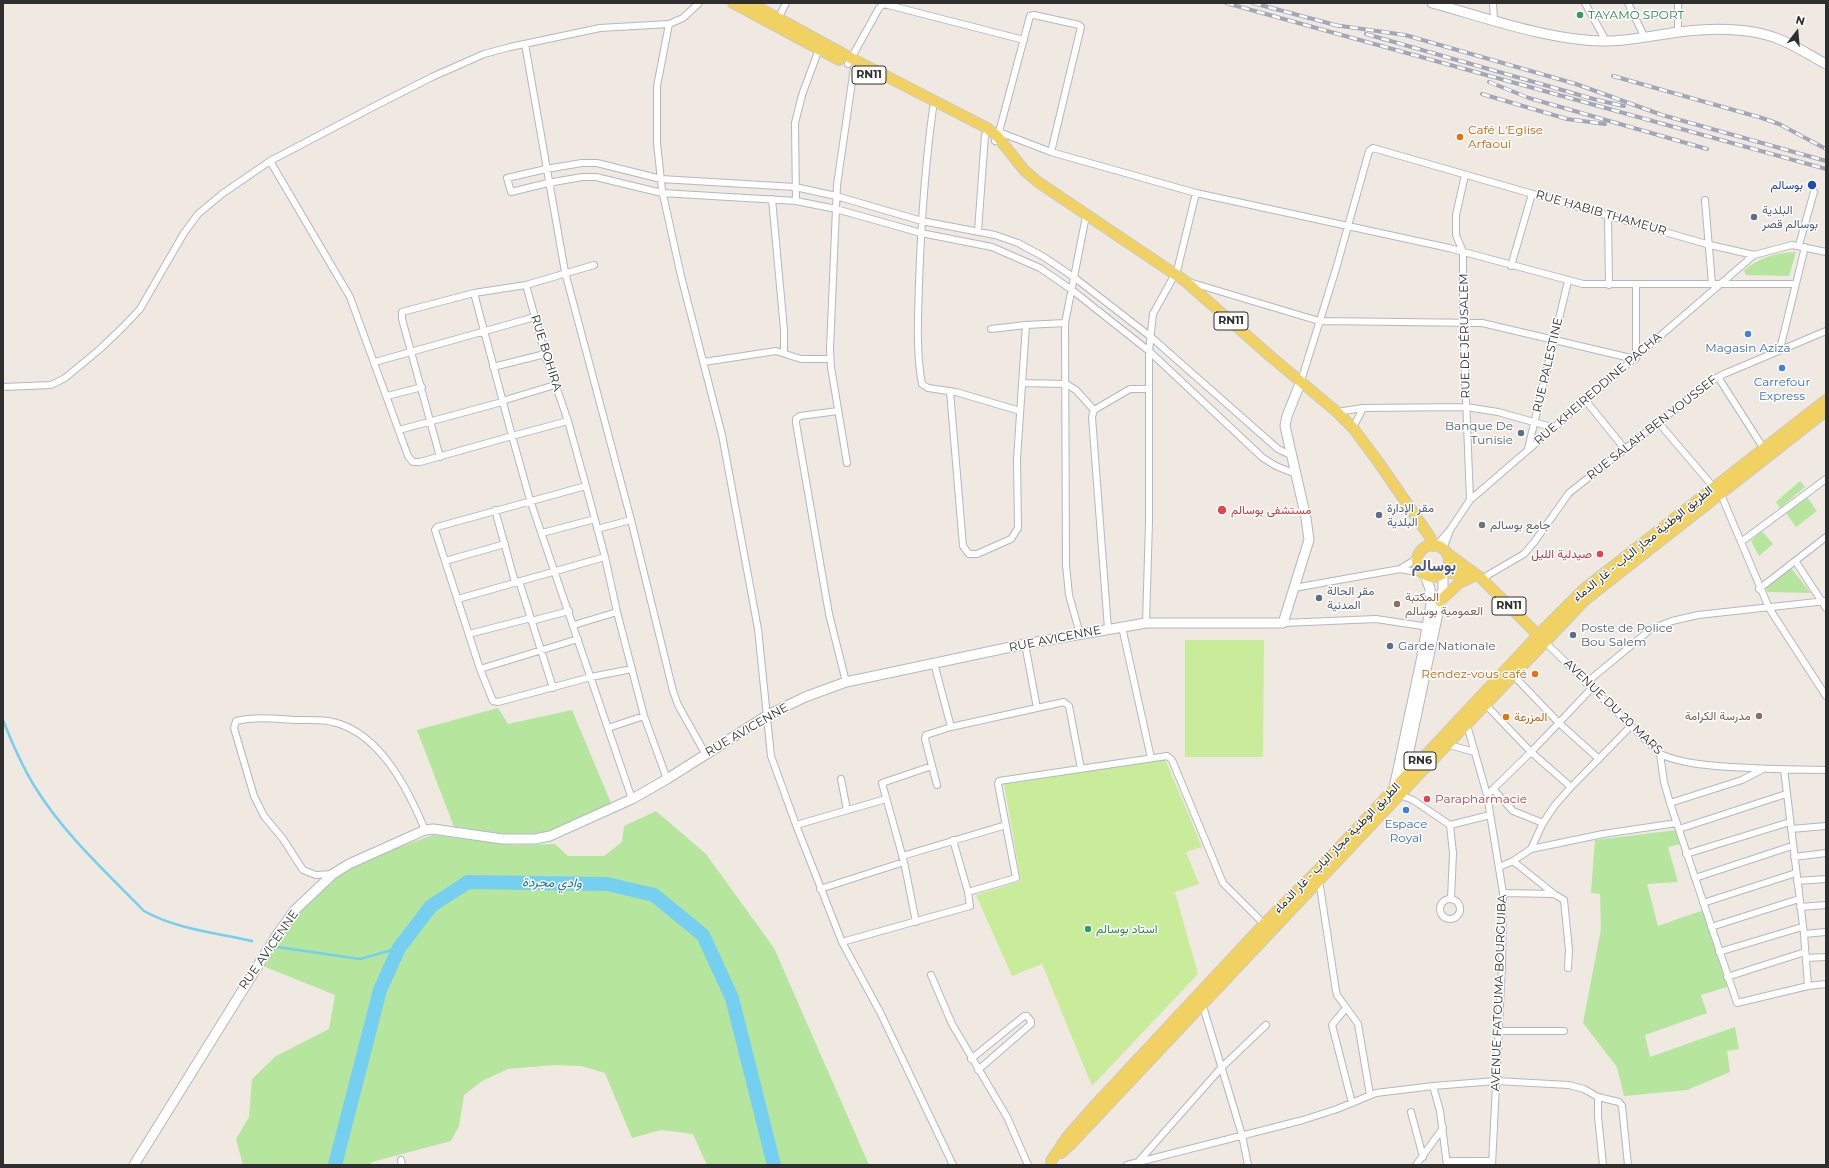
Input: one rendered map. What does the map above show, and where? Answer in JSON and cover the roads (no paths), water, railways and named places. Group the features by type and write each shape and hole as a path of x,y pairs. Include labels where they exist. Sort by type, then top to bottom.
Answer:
{"main road":[{"name":"RN11","path":"733,3 819,49 987,128 997,136 1005,148 1038,182 1086,216 1179,276 1270,356 1337,412 1353,428 1380,463 1437,548 1449,561 1444,573"},
{"name":"RN11","path":"750,3 778,18 851,63 933,108 985,135 997,136"},
{"name":"الطريق الوطنية مجاز الباب - غار الدماء","path":"1716,491 1764,449 1826,400"},
{"name":"الطريق الوطنية مجاز الباب - غار الدماء","path":"1405,782 1449,745 1514,676 1542,639 1584,589 1826,411"},
{"name":"RN11","path":"1437,548 1479,577"},
{"path":"1437,548 1418,558 1419,569 1424,574 1431,577 1444,573 1479,577"},
{"name":"AVENUE DU 20 MARS","path":"1479,577 1542,639"},
{"path":"1440,601 1459,583 1479,577"},
{"name":"الطريق الوطنية مجاز الباب - غار الدماء","path":"1050,1163 1067,1137 1113,1093 1249,949 1319,882 1405,782 1542,639"},
{"name":"الطريق الوطنية مجاز الباب - غار الدماء","path":"1249,949 1264,924 1397,791"}],"street":[{"path":"3,387 51,384 65,378 94,354 140,309 184,233 198,214 222,194 270,162 371,108 439,74 484,54 600,28 669,24 683,18 698,3"},
{"path":"778,18 786,3"},
{"path":"1432,3 1554,35 1606,41 1645,38 1678,32 1727,30 1763,34 1793,45 1826,64"},
{"path":"1493,3 1494,20"},
{"path":"1585,3 1606,41"},
{"path":"1628,3 1645,38"},
{"path":"1678,3 1678,32"},
{"path":"848,463 830,359 836,196 851,63 879,8 884,4 1024,40"},
{"path":"1051,152 1081,27 1079,25 1032,15 997,136 1051,152 1196,193 1463,252 1583,284 1795,284"},
{"path":"669,24 657,86 657,143 662,193 681,276 722,435 758,629 771,756 820,889 842,942 887,1026 953,1165"},
{"path":"525,44 548,183 565,272 631,520 673,691 678,705 705,753"},
{"path":"796,201 796,123 802,95 819,49"},
{"path":"933,108 926,153 921,233 918,317 922,384 928,388 950,391 1020,411"},
{"path":"978,231 985,135"},
{"name":"RUE HABIB THAMEUR","path":"1347,226 1369,152 1373,148 1377,148 1465,175 1710,245 1754,255 1785,246 1802,246 1826,252"},
{"path":"270,162 350,297 411,461 420,462 568,421"},
{"path":"1291,455 1278,449 1151,337 1075,278 1044,257 1018,243 994,234 922,221 836,196 796,187 661,179 597,164 582,163 507,178 511,192 548,183 582,177 596,177 662,193 796,201 836,209 921,233 992,247 1040,268 1072,290 1149,351 1263,458 1276,466 1296,474"},
{"name":"RUE DE JÉRUSALEM","path":"1465,175 1456,215 1456,235 1463,252 1463,321 1470,500"},
{"path":"1780,349 1814,192"},
{"path":"1146,623 1149,522 1149,351 1153,314 1179,276 1196,193"},
{"path":"1511,266 1532,194"},
{"path":"772,199 784,330 784,353"},
{"path":"1705,200 1710,245 1712,284"},
{"path":"1608,215 1609,285"},
{"path":"1080,634 1069,595 1066,565 1066,323 1086,216"},
{"path":"1347,226 1336,269 1301,381 1287,416 1285,426 1306,518 1309,540 1284,623 1376,619 1431,627"},
{"name":"RUE KHEIREDDINE PACHA","path":"1437,548 1470,500 1754,255"},
{"path":"440,456 402,312 474,293 526,285 565,272 594,265"},
{"path":"1179,276 1319,321 1463,321 1505,327 1636,358 1636,285"},
{"name":"RUE PALESTINE","path":"1528,449 1568,281"},
{"name":"RUE BOHIRA","path":"526,285 545,354 568,421 586,486 644,716 667,779"},
{"path":"474,293 530,500 574,625 632,799"},
{"path":"375,362 411,350 535,317"},
{"path":"991,329 1066,323"},
{"path":"950,391 963,546 969,554 977,554 1011,539 1018,528 1017,459 1026,326"},
{"name":"RUE SALAH BEN YOUSSEF","path":"1479,577 1488,575 1524,554 1569,493 1624,448 1718,377 1780,349 1826,332"},
{"path":"704,362 763,351 776,351 800,359 830,359"},
{"path":"493,367 545,354"},
{"path":"1718,377 1764,449"},
{"path":"1022,383 1066,384 1076,390 1094,410"},
{"path":"399,430 556,385"},
{"path":"388,396 422,387"},
{"path":"1108,629 1092,417 1094,410 1130,389 1149,389"},
{"path":"1586,401 1624,448"},
{"path":"1337,412 1363,408 1466,407 1535,421 1555,428"},
{"path":"1353,428 1363,408"},
{"path":"838,411 800,416 796,419 796,423 829,614 846,682"},
{"path":"1658,422 1716,491 1741,542 1769,608 1826,696"},
{"path":"1741,542 1826,479"},
{"path":"586,486 530,500 436,528 445,561 480,669 492,699 496,702 591,677 632,669"},
{"path":"495,510 517,582 531,619 553,688"},
{"path":"542,533 595,519"},
{"path":"597,529 631,520"},
{"path":"1760,589 1826,537"},
{"path":"445,561 505,544"},
{"path":"458,599 605,557"},
{"path":"1294,588 1400,569 1418,558"},
{"path":"1796,562 1824,601 1826,608"},
{"path":"1400,569 1424,574 1431,597 1431,627 1405,782 1413,800"},
{"path":"1444,573 1440,601 1431,627 1397,791 1450,825 1490,815"},
{"path":"1586,683 1652,629 1672,621 1698,615 1824,601"},
{"path":"469,634 569,611"},
{"path":"574,625 617,612"},
{"name":"RUE AVICENNE","path":"134,1165 276,935 295,910 333,874 349,864 425,830 434,829 502,839 535,839 563,832 632,799 667,779 705,753 768,715 805,698 846,682 1025,644 1146,623 1284,623"},
{"path":"1122,627 1151,758"},
{"path":"480,669 578,639"},
{"name":"AVENUE DU 20 MARS","path":"1542,639 1660,754 1676,761 1688,764 1784,770 1826,770"},
{"path":"1025,644 1037,708"},
{"path":"934,663 951,727"},
{"path":"1514,676 1559,723 1599,759"},
{"path":"1487,795 1531,752 1592,688"},
{"path":"937,785 925,739 926,735 951,727 1064,702 1068,704 1081,769"},
{"path":"1486,705 1531,752 1571,787"},
{"path":"608,728 644,716"},
{"path":"333,874 316,875 303,870 283,838 261,811 254,796 234,728 236,721 268,717 327,721 353,730 368,740 378,750 398,777 413,802 425,830"},
{"name":"AVENUE FATOUMA BOURGUIBA","path":"1467,725 1487,795 1503,893 1502,965 1492,1163"},
{"path":"1530,849 1543,823 1571,787 1630,726"},
{"path":"1449,745 1475,752"},
{"path":"1660,754 1664,782 1670,803 1727,977 1738,1004 1808,986 1826,984"},
{"path":"968,892 1015,880 998,784 999,780 1167,756 1172,760 1223,883 1264,924"},
{"path":"916,922 904,862 882,785 884,781 932,766"},
{"path":"1670,803 1742,780 1763,769"},
{"path":"1784,770 1792,846 1804,934 1808,986"},
{"path":"841,779 848,810"},
{"path":"1493,789 1513,810 1543,823"},
{"path":"1499,867 1513,861 1530,849 1603,834 1678,826 1786,794"},
{"path":"796,825 886,799"},
{"path":"1686,854 1790,822"},
{"path":"1450,825 1453,853 1451,899"},
{"path":"902,856 953,840 1006,826"},
{"path":"1791,829 1826,826"},
{"path":"842,942 970,906 968,892 953,840"},
{"path":"1695,878 1792,846"},
{"path":"1794,857 1826,854"},
{"path":"1513,861 1554,894 1563,898 1565,902 1569,950 1568,968"},
{"path":"820,889 904,862"},
{"path":"1317,871 1336,991 1358,1024 1370,1095"},
{"path":"1703,903 1796,873"},
{"path":"1797,881 1826,879"},
{"path":"1503,893 1554,894"},
{"path":"1711,927 1799,899"},
{"path":"1800,907 1826,905"},
{"path":"1719,952 1802,927"},
{"path":"1804,934 1826,932"},
{"path":"1727,977 1806,955 1826,957"},
{"path":"931,975 952,1024 971,1059 1007,1117 1028,1165"},
{"path":"1201,1000 1242,1135 1248,1165"},
{"path":"1346,1008 1332,1025 1352,1103"},
{"path":"971,1059 1024,1016 1027,1016 1031,1021 1031,1024 978,1070"},
{"path":"1139,1161 1221,1068 1266,1025"},
{"path":"1498,1031 1564,1031"},
{"path":"1127,1165 1303,1120 1352,1103 1370,1095 1433,1086 1496,1081 1569,1085 1584,1089 1598,1097 1621,1103 1628,1165"},
{"path":"1433,1086 1443,1128 1447,1163 1492,1163"},
{"path":"1598,1097 1598,1117 1603,1165"},
{"path":"1411,1112 1423,1156"},
{"path":"1416,1165 1443,1128"}],"waterway":[{"path":"3,720 26,771 46,804 72,837 144,911 156,917 183,926 252,941"},
{"name":"وادي مجردة","path":"335,1165 380,990 399,948 431,906 468,882 607,884 654,895 703,935 732,998 774,1165"},
{"path":"277,947 360,959 399,948"}],"railway":[{"path":"1226,3 1826,169"},
{"path":"1253,3 1339,26"},
{"path":"1334,25 1405,35 1576,84 1662,115 1826,161"},
{"path":"1366,34 1597,100 1624,106"},
{"path":"1613,76 1762,118 1779,124 1826,149"},
{"path":"1489,82 1529,98 1707,149"},
{"path":"1482,94 1567,119 1605,124"}],"place":[{"name":"TAYAMO SPORT","path":"1580,15"},
{"name":"Café L'Eglise Arfaoui","path":"1460,137"},
{"name":"بوسالم","path":"1812,185"},
{"name":"البلدية بوسالم قصر","path":"1754,217"},
{"name":"Magasin Aziza","path":"1748,334"},
{"name":"Carrefour Express","path":"1782,368"},
{"name":"Banque De Tunisie","path":"1521,433"},
{"name":"مستشفى بوسالم","path":"1222,510"},
{"name":"مقر الإدارة البلدية","path":"1379,515"},
{"name":"جامع بوسالم","path":"1482,525"},
{"name":"صيدلية الليل","path":"1600,554"},
{"name":"مقر الحالة المدنية","path":"1319,598"},
{"name":"المكتبة العمومية بوسالم","path":"1397,604"},
{"name":"Poste de Police Bou Salem","path":"1573,635"},
{"name":"Garde Nationale","path":"1390,646"},
{"name":"Rendez-vous café","path":"1535,674"},
{"name":"مدرسة الكرامة","path":"1759,716"},
{"name":"المزرعة","path":"1506,717"},
{"name":"Parapharmacie","path":"1427,799"},
{"name":"Espace Royal","path":"1406,810"},
{"name":"استاد بوسالم","path":"1088,929"}],"district":[{"name":"بوسالم","path":"1434,566"}]}
